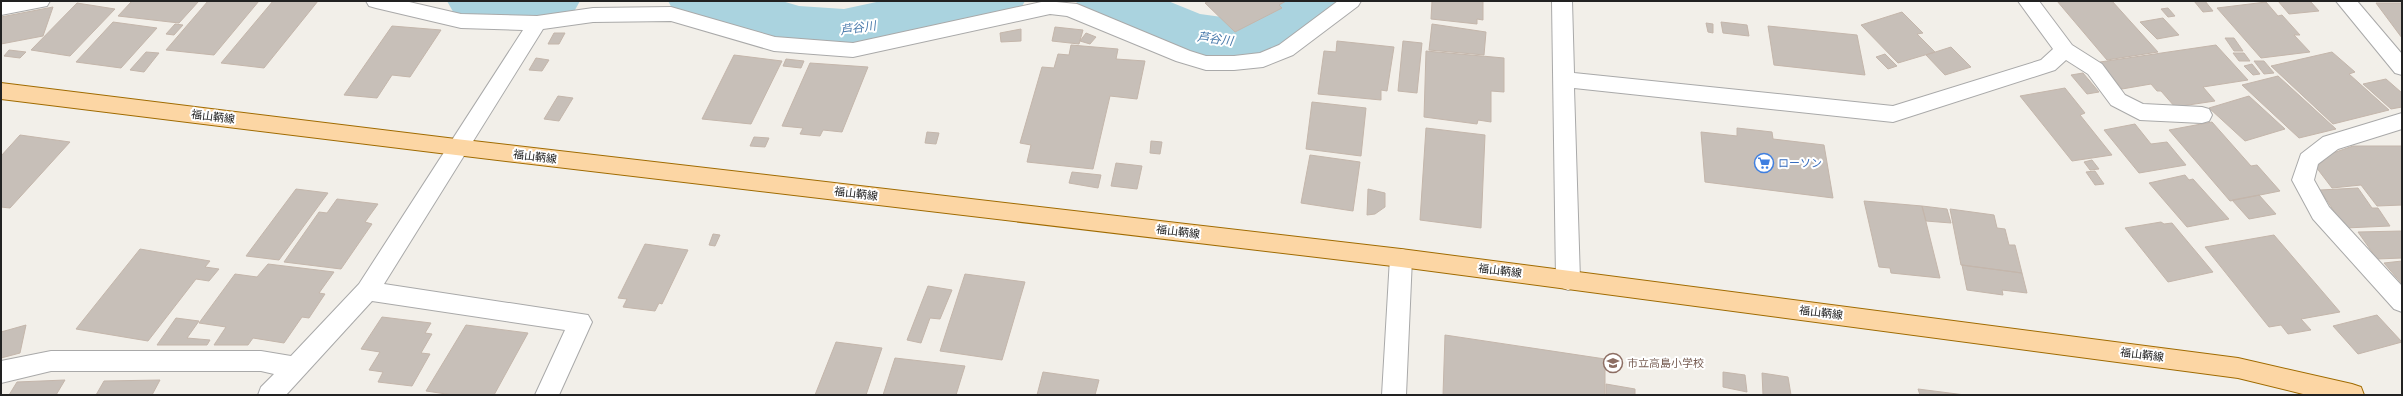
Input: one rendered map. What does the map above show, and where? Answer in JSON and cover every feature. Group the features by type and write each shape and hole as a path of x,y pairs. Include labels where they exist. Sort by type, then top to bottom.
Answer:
{"main road":[{"name":"福山鞆線","path":"1,91 456,147 1401,258 2238,368 2352,395"}],"street":[{"path":"1,8 40,1"},
{"path":"376,1 460,21 537,23 593,15 671,14 711,24 774,44 853,50 1050,7 1070,9 1183,56 1206,63 1234,63 1263,60 1286,50 1351,1"},
{"path":"1562,1 1568,280"},
{"path":"2028,1 2065,50 2095,70 2118,100 2140,112 2202,115"},
{"path":"2346,1 2402,68"},
{"path":"270,395 297,368 367,291 456,147 537,23"},
{"path":"1563,79 1893,114 2048,65 2065,50"},
{"path":"2402,121 2331,143 2308,160 2303,180 2321,213 2402,302"},
{"path":"1394,395 1401,258"},
{"path":"367,291 580,322 547,395"},
{"path":"1,372 51,361 261,361 297,368"}],"building":[{"path":"132,1 199,1 179,23 118,16"},
{"path":"208,1 259,1 214,55 166,50"},
{"path":"273,1 318,1 264,68 221,63"},
{"path":"1209,1 1286,1 1279,5 1282,8 1235,32 1205,3"},
{"path":"1432,1 1483,1 1483,20 1477,19 1477,24 1431,19"},
{"path":"2057,1 2112,1 2158,52 2107,60"},
{"path":"2194,1 2205,1 2213,11 2203,12"},
{"path":"2278,1 2310,1 2319,11 2289,14"},
{"path":"2266,2 2278,16 2282,15 2300,35 2294,35 2310,52 2261,58 2217,8"},
{"path":"77,3 115,9 70,56 31,50"},
{"path":"2376,3 2402,3 2402,38"},
{"path":"53,7 43,36 1,44 1,17"},
{"path":"2168,8 2175,16 2168,17 2161,9"},
{"path":"1902,12 1923,33 1917,34 1935,52 1898,63 1861,25"},
{"path":"2163,18 2179,35 2157,39 2140,22"},
{"path":"113,22 157,28 121,68 76,62"},
{"path":"1721,22 1747,25 1749,36 1723,33"},
{"path":"1706,23 1713,24 1713,33 1708,32"},
{"path":"175,24 183,25 174,35 166,34"},
{"path":"1432,24 1486,32 1484,55 1429,50"},
{"path":"392,26 441,30 410,77 392,75 377,98 344,95"},
{"path":"1768,26 1857,35 1865,75 1774,65"},
{"path":"1055,27 1083,30 1079,44 1052,41"},
{"path":"1021,29 1021,41 1001,42 1000,33"},
{"path":"554,33 565,33 559,44 548,44"},
{"path":"1086,33 1096,37 1090,44 1080,41"},
{"path":"2225,38 2234,38 2243,51 2234,51"},
{"path":"1337,41 1394,47 1387,91 1381,90 1381,100 1318,94 1324,51 1336,52"},
{"path":"1403,41 1422,43 1417,93 1398,91"},
{"path":"1071,45 1118,49 1116,59 1145,61 1137,99 1110,96 1093,169 1027,162 1031,145 1020,143 1042,67 1054,68 1058,54 1069,55"},
{"path":"2216,45 2248,80 2203,87 2215,101 2175,107 2161,91 2157,91 2151,84 2122,89 2100,62"},
{"path":"1951,47 1971,67 1945,75 1926,55"},
{"path":"9,50 26,52 20,58 4,56"},
{"path":"1426,51 1504,58 1504,92 1491,91 1491,122 1478,120 1477,124 1424,117"},
{"path":"146,52 159,53 144,72 130,70"},
{"path":"2332,52 2355,72 2349,74 2389,110 2333,124 2271,66"},
{"path":"2233,53 2244,53 2250,61 2239,61"},
{"path":"1885,54 1897,66 1888,69 1876,57"},
{"path":"734,55 782,61 751,124 702,119"},
{"path":"536,58 549,60 542,71 529,70"},
{"path":"786,59 804,61 801,68 783,66"},
{"path":"2254,61 2264,61 2274,73 2264,74"},
{"path":"810,63 868,67 842,132 823,130 820,136 800,134 803,128 782,126"},
{"path":"2252,64 2260,74 2253,75 2244,66"},
{"path":"2083,73 2099,92 2087,94 2071,75"},
{"path":"2278,76 2336,129 2299,138 2242,85"},
{"path":"2386,79 2402,93 2402,107 2391,109 2363,84"},
{"path":"2065,88 2085,113 2080,115 2112,155 2072,161 2020,96"},
{"path":"558,96 573,98 559,121 544,119"},
{"path":"2249,96 2285,129 2245,141 2209,108"},
{"path":"1312,102 1366,108 1361,156 1306,149"},
{"path":"2212,122 2251,166 2257,165 2280,191 2230,201 2169,130"},
{"path":"2135,124 2151,144 2167,142 2186,165 2139,173 2104,130"},
{"path":"1426,128 1485,135 1481,228 1420,220"},
{"path":"1737,128 1772,132 1773,139 1824,145 1833,198 1705,182 1701,132 1737,136"},
{"path":"927,132 939,133 936,144 925,143"},
{"path":"20,135 70,142 10,208 1,207 1,156"},
{"path":"754,137 769,138 765,147 750,146"},
{"path":"1151,141 1162,142 1160,154 1150,153"},
{"path":"2353,146 2402,146 2402,205 2377,206 2361,185 2332,188 2316,167 2333,153"},
{"path":"1310,155 1360,162 1353,211 1301,203"},
{"path":"2092,160 2099,169 2090,170 2084,162"},
{"path":"1116,163 1142,166 1137,189 1111,186"},
{"path":"2095,171 2104,184 2095,185 2086,172"},
{"path":"1072,172 1101,175 1098,188 1069,183"},
{"path":"2185,175 2189,180 2193,179 2229,219 2187,227 2149,183"},
{"path":"2358,188 2372,208 2378,208 2390,226 2345,228 2320,190"},
{"path":"296,189 328,193 279,260 246,256"},
{"path":"1368,189 1385,193 1385,207 1375,214 1367,215"},
{"path":"2259,195 2276,214 2249,219 2232,200"},
{"path":"337,199 378,204 365,222 372,224 341,269 284,262 319,212 327,213"},
{"path":"1864,201 1922,206 1940,278 1891,273 1890,268 1879,267"},
{"path":"1922,206 1947,209 1951,223 1926,221"},
{"path":"1950,209 1994,215 1997,228 2005,229 2009,245 2015,245 2022,273 1961,265"},
{"path":"2161,222 2164,224 2172,223 2213,272 2168,282 2125,228"},
{"path":"2402,231 2402,258 2377,259 2358,232"},
{"path":"713,234 720,235 715,246 709,245"},
{"path":"2274,235 2340,312 2301,319 2311,330 2288,334 2281,325 2269,327 2205,247"},
{"path":"645,244 688,250 662,304 659,303 655,311 623,307 627,299 618,298"},
{"path":"140,249 210,261 205,267 219,269 209,281 196,279 148,341 76,329"},
{"path":"2402,261 2402,284 2384,263"},
{"path":"268,264 334,272 319,293 325,294 309,318 302,317 284,343 253,338 248,345 214,345 226,327 199,323 235,274 257,277"},
{"path":"1962,265 2022,273 2027,293 2002,290 2003,295 1967,290"},
{"path":"965,274 1025,282 1002,360 940,351"},
{"path":"928,286 952,290 940,319 930,318 921,343 907,340"},
{"path":"2377,315 2402,342 2358,354 2333,326"},
{"path":"382,317 431,323 425,333 432,334 421,353 430,354 412,386 378,382 383,372 369,370 380,352 361,349"},
{"path":"176,318 199,321 187,338 210,340 207,345 157,345"},
{"path":"26,325 20,353 1,358 1,332"},
{"path":"466,325 528,333 494,395 453,395 426,391"},
{"path":"1445,335 1605,359 1605,395 1443,395"},
{"path":"836,342 882,348 866,395 815,395"},
{"path":"895,358 965,366 956,395 883,395"},
{"path":"1043,372 1099,380 1095,395 1037,395"},
{"path":"1723,372 1745,375 1747,392 1723,387"},
{"path":"1762,373 1788,377 1791,395 1763,395"},
{"path":"65,380 56,395 9,395 17,382"},
{"path":"160,380 152,395 96,395 104,381"},
{"path":"1606,384 1635,389 1635,395 1606,395"},
{"path":"1918,389 1965,395 1920,395"}],"waterway":[{"name":"芦谷川","path":"479,1 494,4 548,1"},
{"name":"芦谷川","path":"700,1 799,29 844,32 993,1"},
{"name":"芦谷川","path":"1108,1 1167,27 1208,39 1229,42 1250,41 1271,35 1289,24 1318,1"}],"place":[{"name":"ローソン","path":"1764,163"},
{"name":"市立高島小学校","path":"1613,363"}]}
